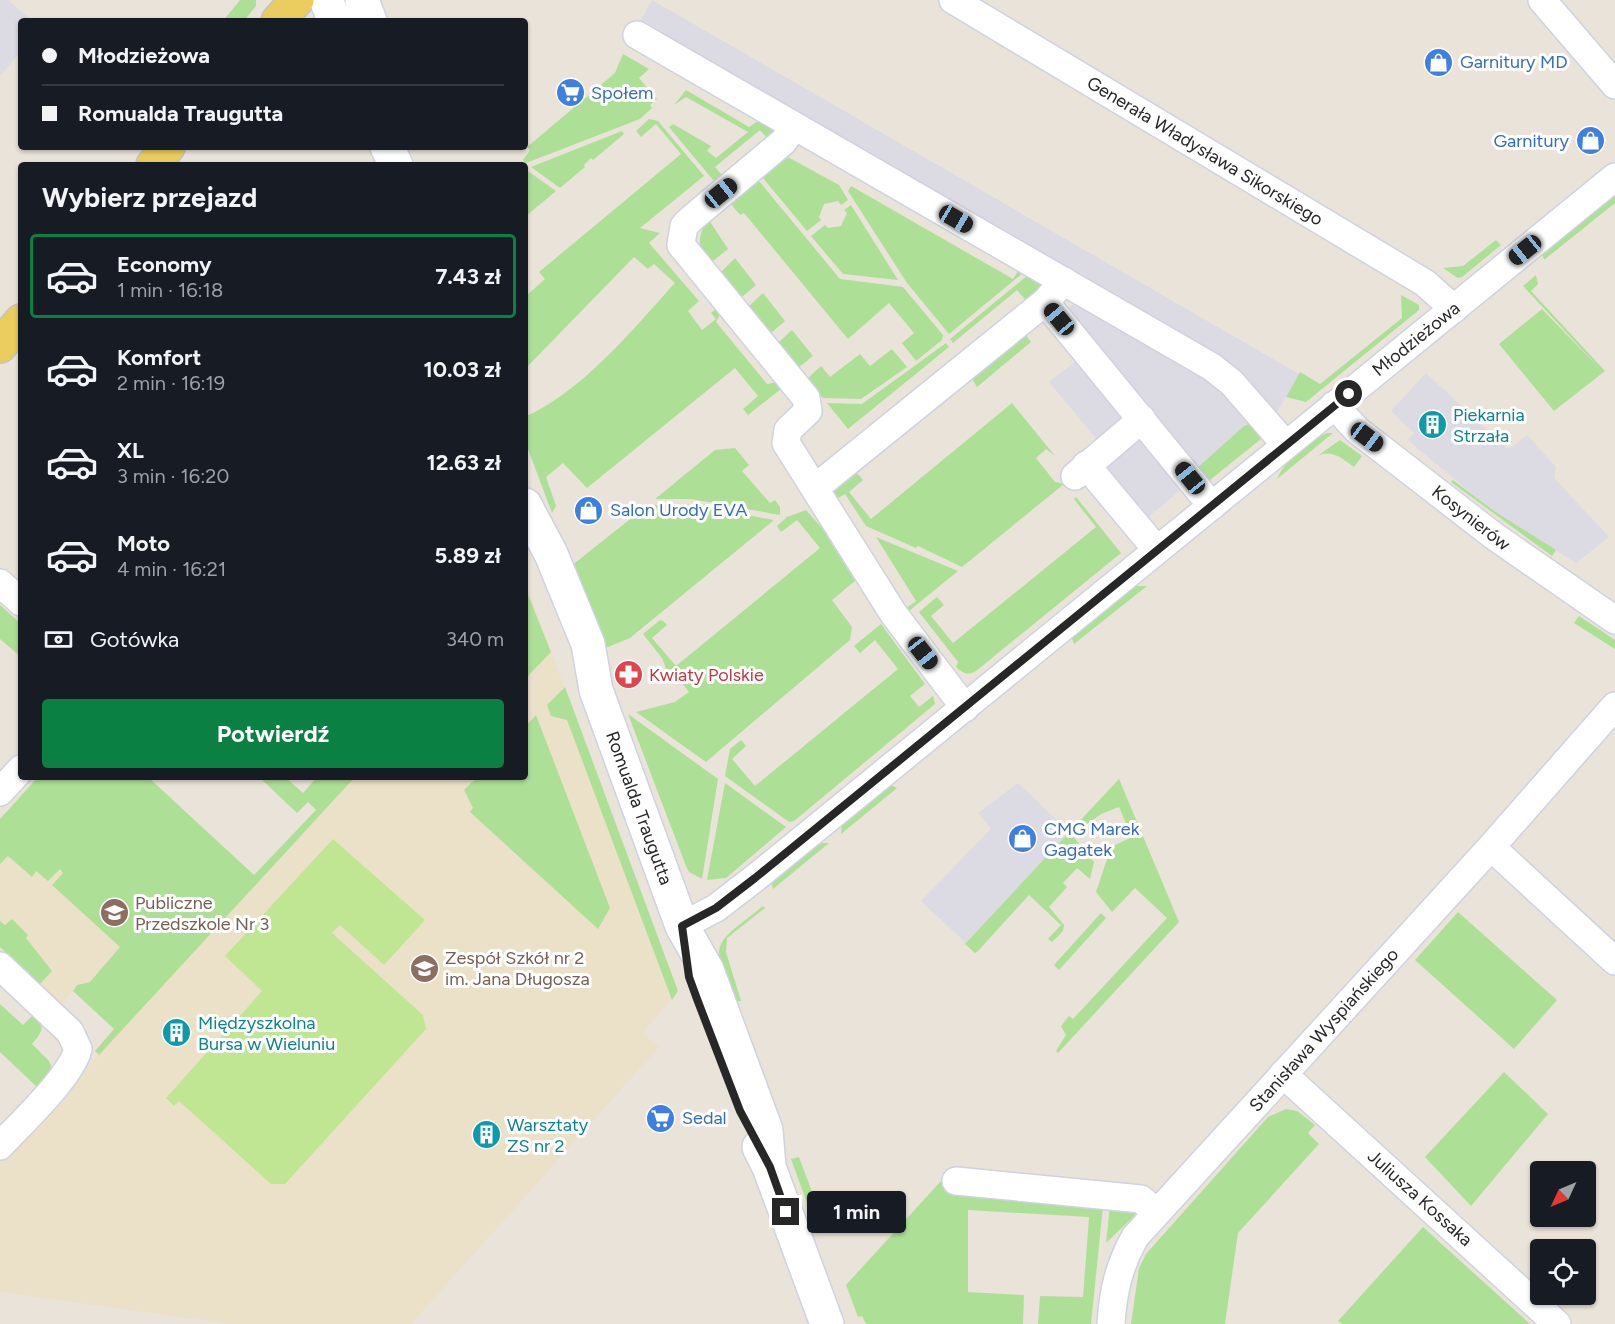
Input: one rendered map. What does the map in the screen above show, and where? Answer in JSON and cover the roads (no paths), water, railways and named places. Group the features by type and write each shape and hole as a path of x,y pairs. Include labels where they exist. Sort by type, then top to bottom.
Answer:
{"main road":[{"path":"281,18 297,0"},
{"path":"156,162 166,150"},
{"path":"0,346 18,325"}],"street":[{"path":"326,0 334,18"},
{"path":"362,0 369,18"},
{"name":"Generała Władysława Sikorskiego","path":"953,0 1425,283 1454,309"},
{"path":"1542,0 1615,85"},
{"path":"638,34 1212,367 1232,383 1286,445"},
{"path":"795,126 783,142 684,226 681,244 806,398 808,404 806,414 788,429 786,437 893,613 965,708"},
{"name":"Młodzieżowa","path":"682,926 716,908 741,889 1615,177"},
{"path":"815,488 1045,302 1064,281"},
{"path":"1045,302 1212,506"},
{"name":"Kosynierów","path":"1334,405 1357,430 1494,536 1615,620"},
{"path":"1142,419 1081,471 1157,550"},
{"name":"Romualda Traugutta","path":"528,511 551,554 588,644 596,690 682,926 708,970 766,1130 770,1167 827,1324"},
{"path":"0,583 18,599"},
{"name":"Stanisława Wyspiańskiego","path":"1111,1324 1113,1289 1122,1262 1135,1237 1491,847 1615,706"},
{"path":"0,792 18,772"},
{"path":"1491,847 1615,961"},
{"path":"0,966 75,1040 76,1055 60,1080 0,1146"},
{"name":"Juliusza Kossaka","path":"1283,1074 1557,1324"},
{"path":"956,1181 1141,1198 1157,1213"}],"place":[{"name":"Garnitury MD","path":"1439,62"},
{"name":"Społem","path":"570,93"},
{"name":"Garnitury","path":"1590,141"},
{"name":"Piekarnia Strzała","path":"1432,425"},
{"name":"Salon Urody EVA","path":"589,510"},
{"name":"Kwiaty Polskie","path":"628,675"},
{"name":"CMG Marek Gagatek","path":"1023,839"},
{"name":"Publiczne Przedszkole Nr 3","path":"114,913"},
{"name":"Zespół Szkół nr 2 im. Jana Długosza","path":"424,968"},
{"name":"Międzyszkolna Bursa w Wieluniu","path":"177,1033"},
{"name":"Sedal","path":"661,1118"},
{"name":"Warsztaty ZS nr 2","path":"486,1135"}]}
